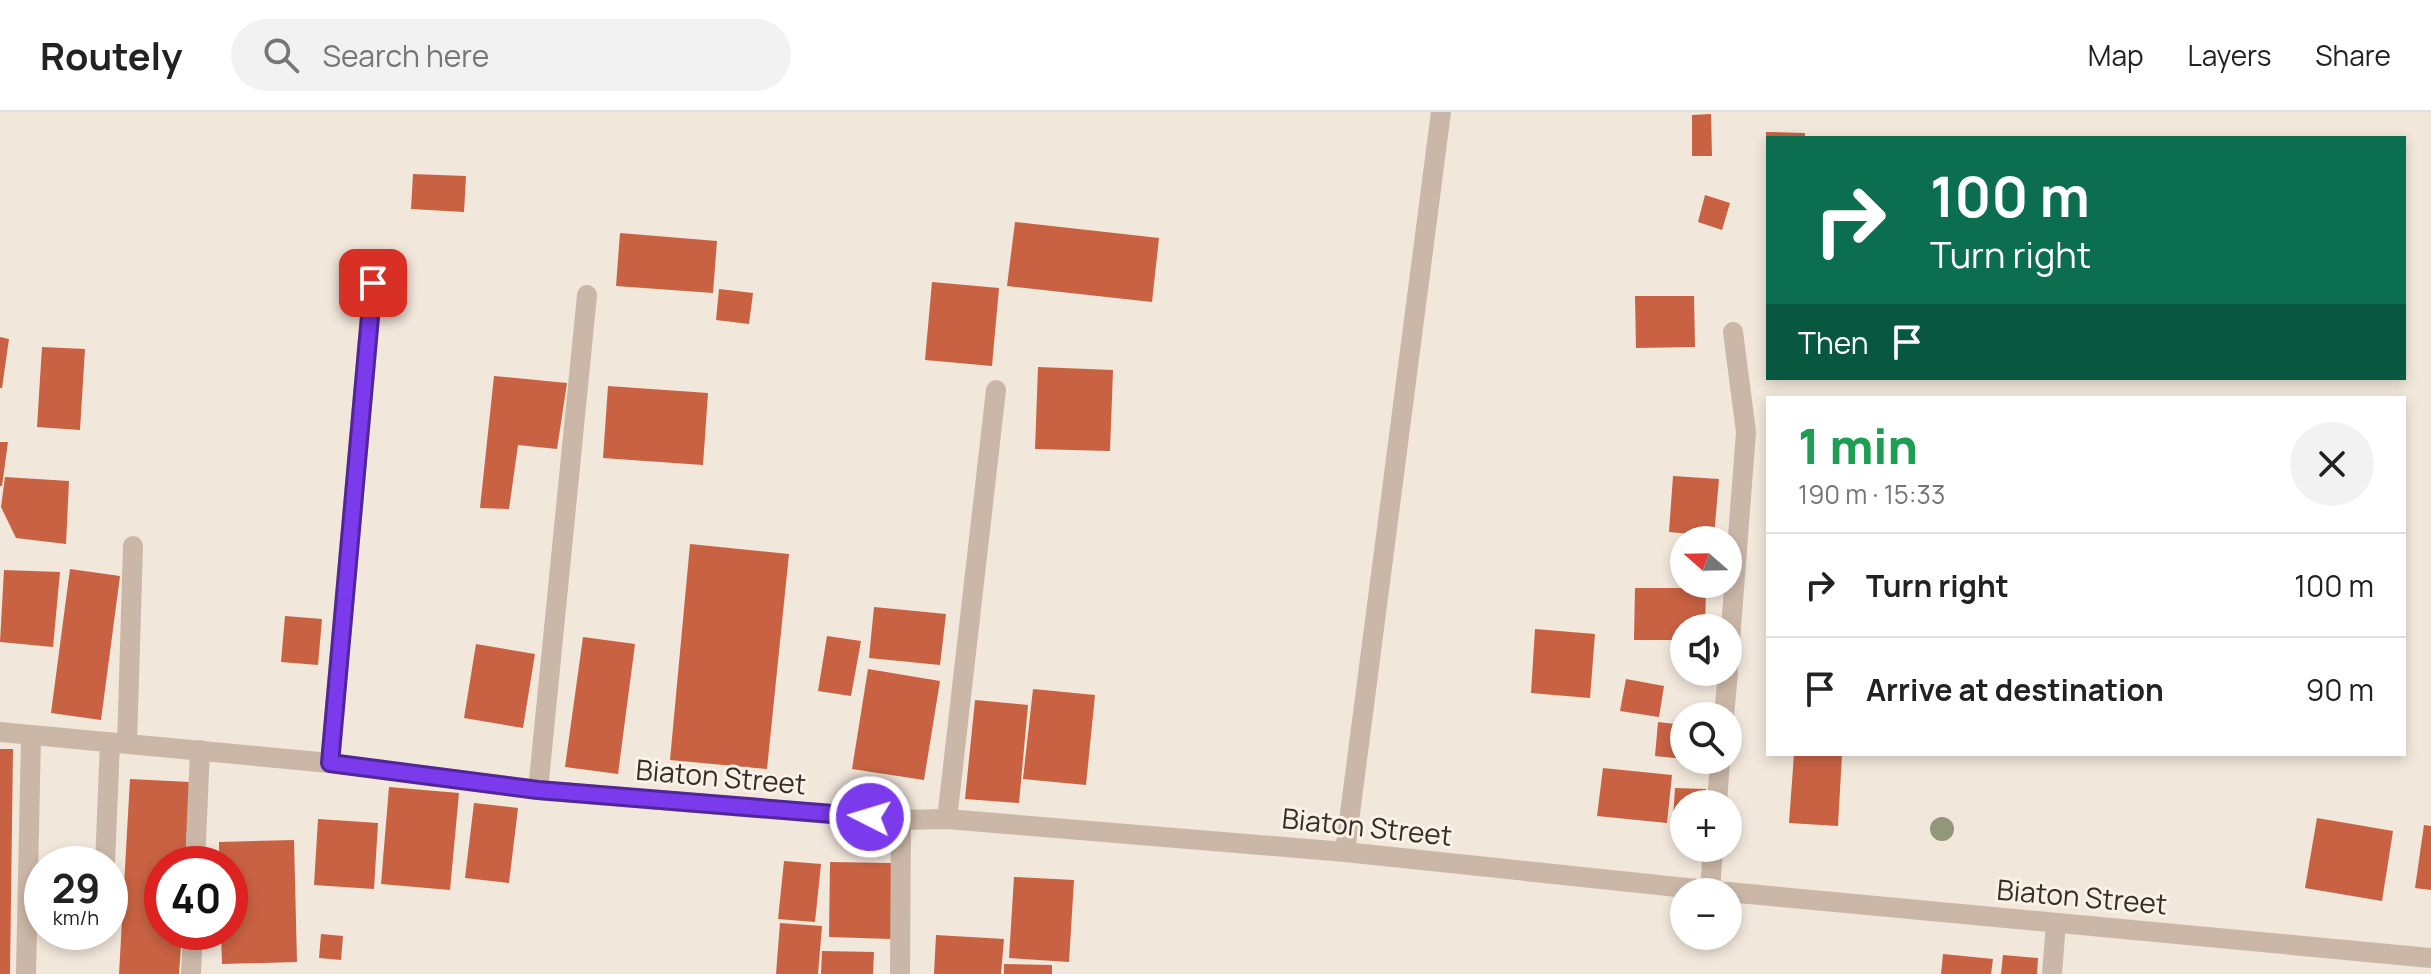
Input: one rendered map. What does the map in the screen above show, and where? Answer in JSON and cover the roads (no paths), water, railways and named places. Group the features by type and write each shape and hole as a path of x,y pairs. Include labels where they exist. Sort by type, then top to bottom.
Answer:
{"street":[{"path":"1345,852 1441,112"},
{"path":"330,763 373,283"},
{"path":"538,790 587,295"},
{"path":"1732,614 1746,432 1733,332"},
{"path":"947,819 996,390"},
{"path":"107,846 133,546"},
{"name":"Biaton Street","path":"0,732 330,763 538,790 901,820 947,819 1345,852 1670,887"},
{"path":"26,974 31,735"},
{"path":"196,846 200,750"},
{"path":"900,974 901,820"},
{"name":"Biaton Street","path":"1742,894 2431,958"},
{"path":"2052,974 2056,923"},
{"path":"191,974 192,950"}]}
